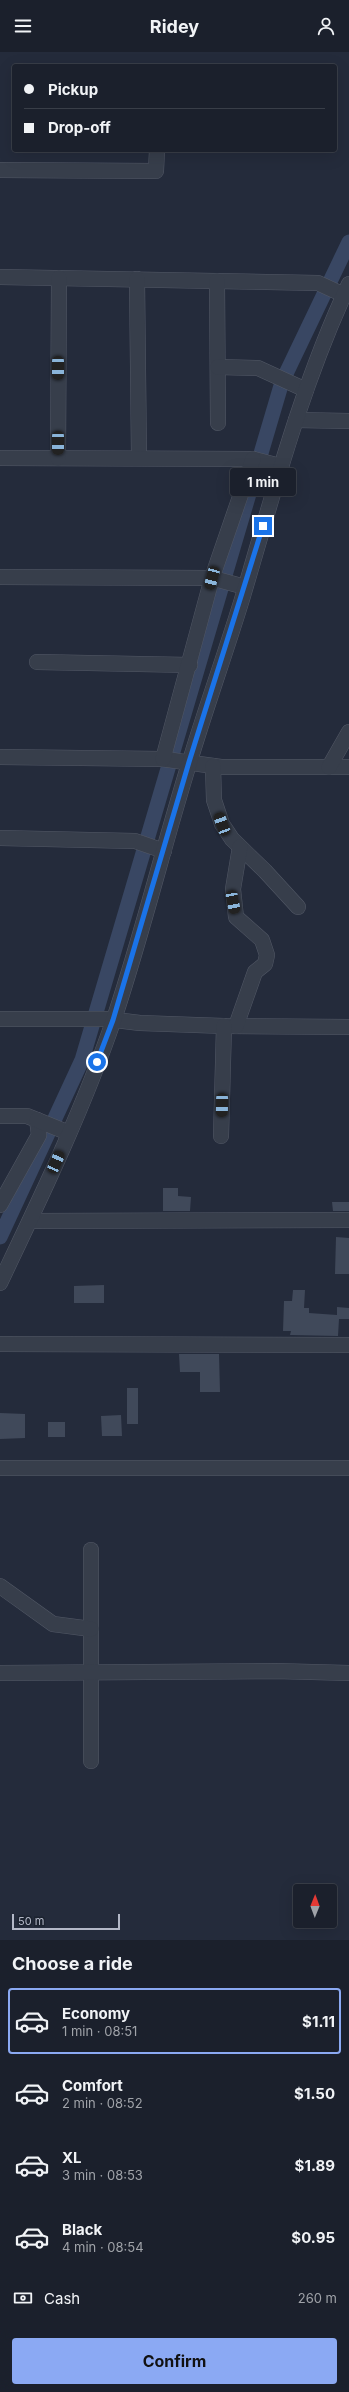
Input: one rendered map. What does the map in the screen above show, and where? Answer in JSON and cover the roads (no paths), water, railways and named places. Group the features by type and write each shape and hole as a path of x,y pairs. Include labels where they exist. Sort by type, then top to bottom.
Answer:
{"street":[{"path":"0,170 156,171 157,152"},
{"path":"0,277 318,283 344,291 296,420 275,465 240,585 157,849 110,1019 53,1127 30,1221 0,1283"},
{"path":"58,458 59,278"},
{"path":"137,279 139,458"},
{"path":"217,281 218,423"},
{"path":"218,367 258,368 306,390"},
{"path":"296,420 349,421"},
{"path":"0,458 253,459 275,465"},
{"path":"163,759 190,665 212,578 253,459"},
{"path":"0,577 212,578 240,585"},
{"path":"37,662 190,665"},
{"path":"328,767 349,732"},
{"path":"0,756 163,759 213,766 349,767"},
{"path":"213,766 214,800 222,824 240,847 265,871 298,907"},
{"path":"0,838 135,841 157,849"},
{"path":"221,1136 230,1026 255,972 265,964 267,955 262,940 236,917 233,889 240,847"},
{"path":"0,1019 110,1019 230,1026 349,1027"},
{"path":"0,1116 28,1116 53,1127"},
{"path":"0,1205 39,1135 53,1127"},
{"path":"30,1221 349,1220"},
{"path":"0,1344 349,1345"},
{"path":"0,1468 349,1468"},
{"path":"91,1550 91,1761"},
{"path":"0,1586 53,1624 91,1628"},
{"path":"0,1673 275,1671 349,1673"}],"waterway":[{"path":"0,1237 82,1060 282,382 349,242"}]}
